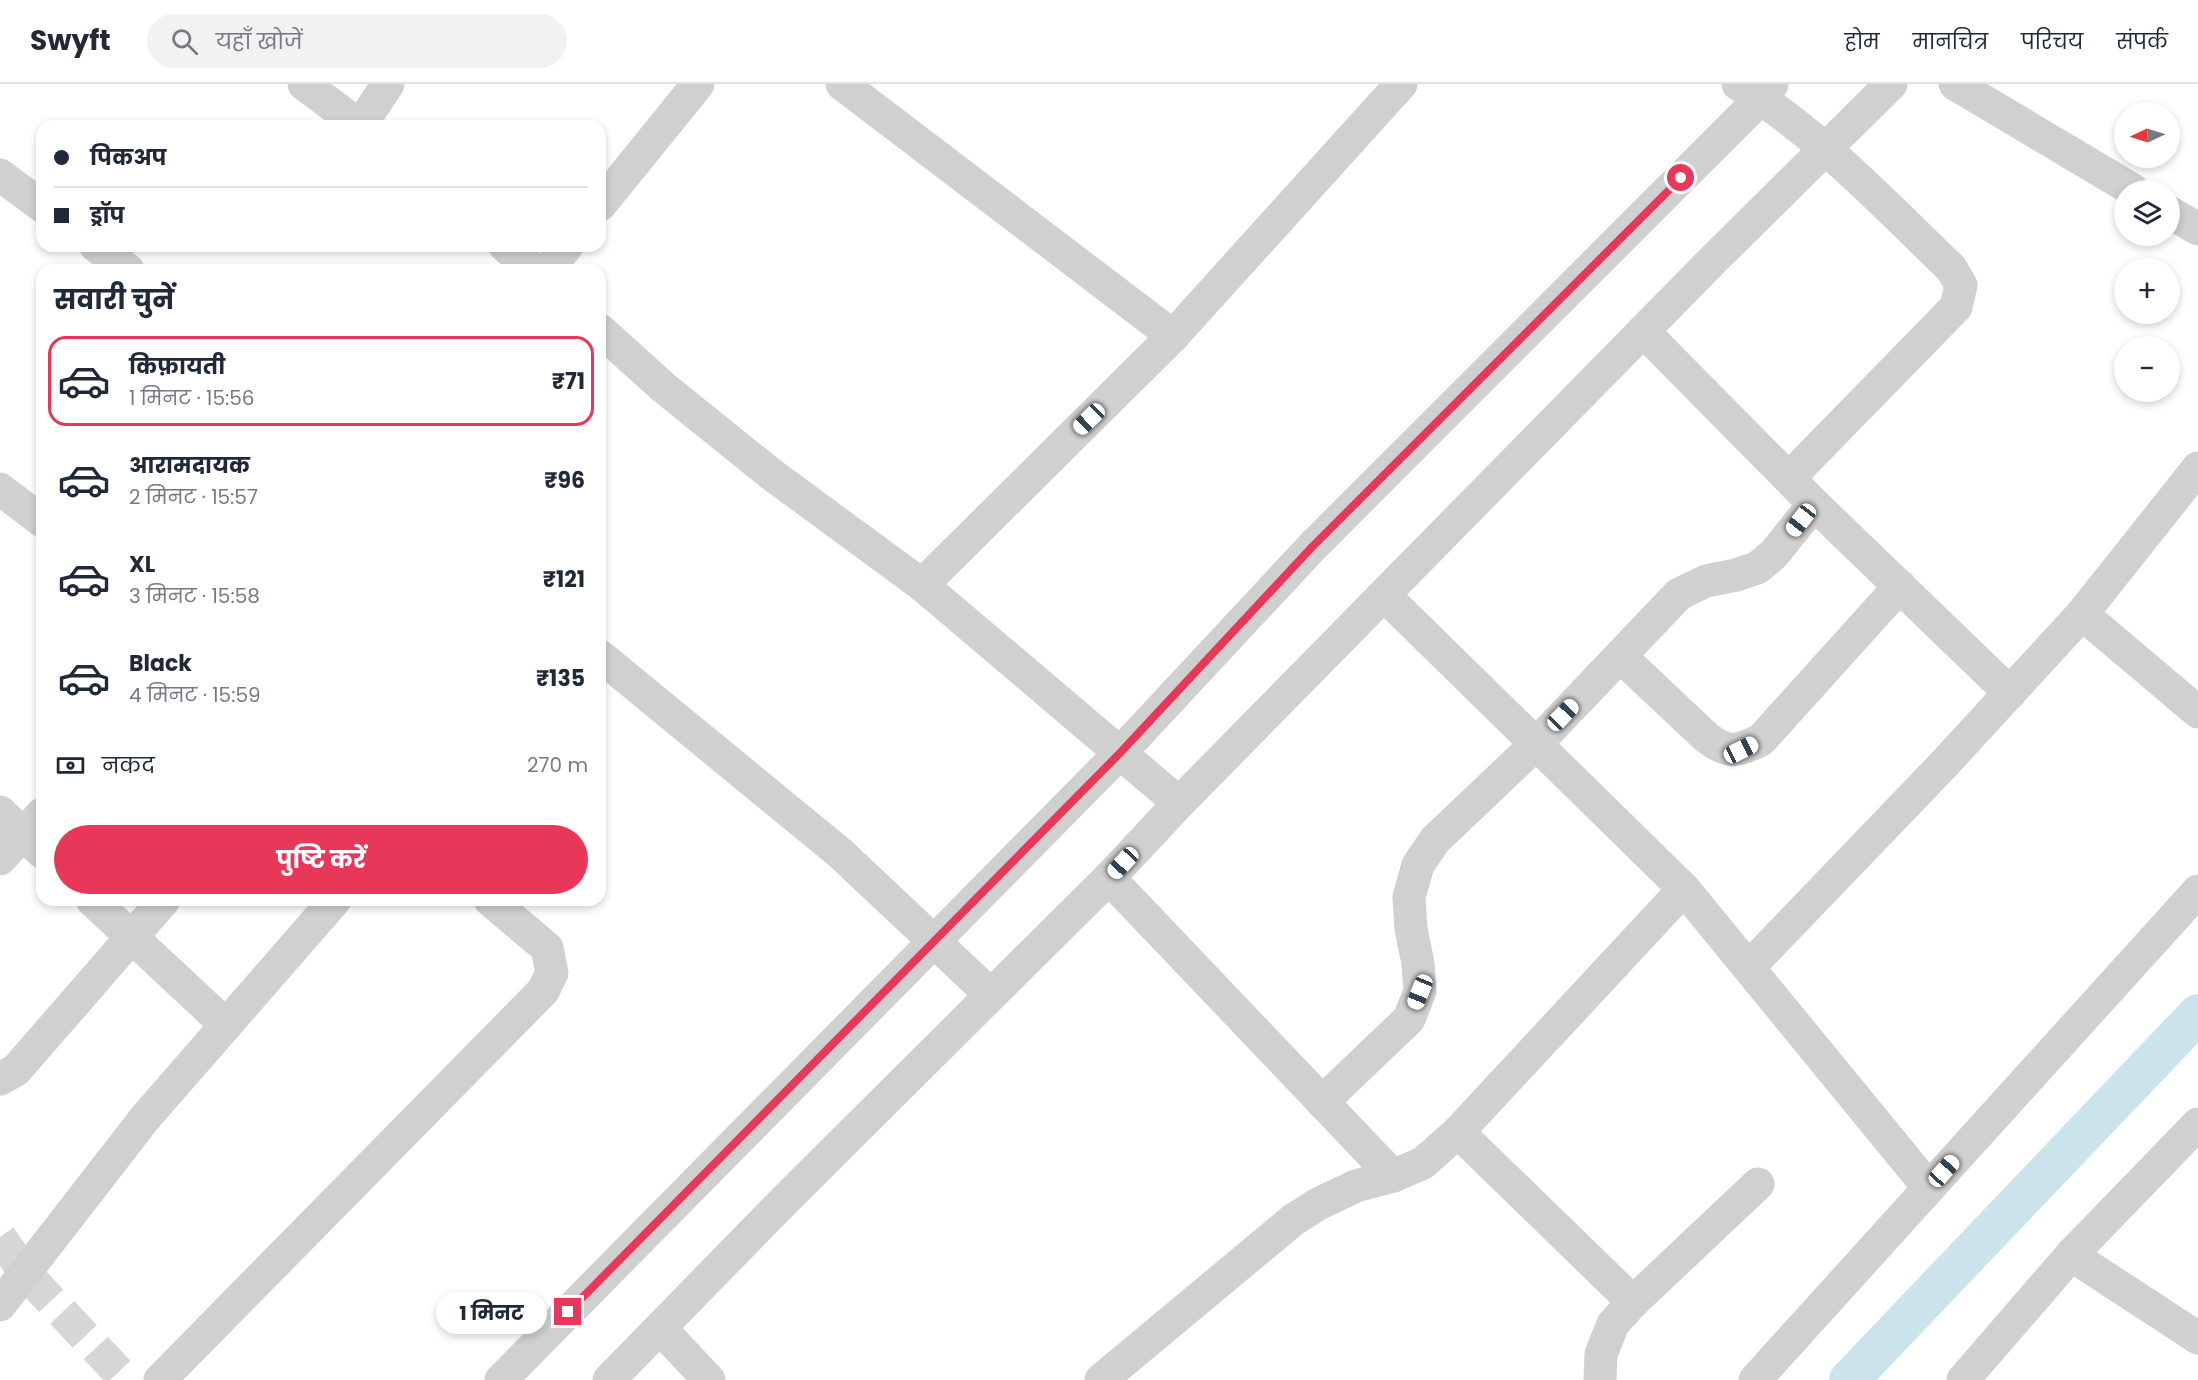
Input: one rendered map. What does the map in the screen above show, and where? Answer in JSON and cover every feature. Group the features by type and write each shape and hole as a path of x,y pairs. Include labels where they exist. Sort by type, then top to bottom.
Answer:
{"street":[{"path":"304,84 352,120"},
{"path":"364,120 388,84"},
{"path":"606,198 698,84"},
{"path":"842,84 1173,336"},
{"path":"922,585 1173,336 1401,84"},
{"path":"609,1380 1109,879 1179,803 1643,331 1825,147 1891,84"},
{"path":"1955,84 2116,180"},
{"path":"501,1380 1119,754 1312,547 1757,89 1825,147 1951,268 1961,285 1956,307 1789,478"},
{"path":"0,175 36,202"},
{"path":"2180,218 2198,229"},
{"path":"104,252 120,264"},
{"path":"512,252 527,264"},
{"path":"553,264 562,252"},
{"path":"1643,331 1814,504 2010,693"},
{"path":"606,335 663,387 771,474 922,585 1179,803"},
{"path":"1749,967 2010,693 2082,614 2198,468"},
{"path":"0,489 36,516"},
{"path":"1322,1102 1408,1019 1420,992 1408,897 1418,865 1435,840 1535,745 1679,594 1706,581 1757,568 1774,554 1814,504"},
{"path":"1620,656 1721,749 1741,750 1761,740 1899,586"},
{"path":"1385,596 1684,890 1929,1188"},
{"path":"2082,614 2198,712"},
{"path":"606,661 840,853 991,995"},
{"path":"0,812 36,834 0,859"},
{"path":"1109,879 1393,1176"},
{"path":"1101,1380 1293,1220 1318,1204 1356,1186 1393,1176 1423,1163 1458,1132 1684,890"},
{"path":"1755,1380 2198,891"},
{"path":"98,906 226,1025"},
{"path":"0,1078 16,1070 159,906"},
{"path":"0,1305 145,1118 330,906"},
{"path":"160,1380 543,991 552,973 547,948 497,906"},
{"path":"1963,1380 2071,1255 2198,1124"},
{"path":"1458,1132 1633,1302"},
{"path":"1600,1380 1601,1354 1613,1324 1633,1302 1758,1184"},
{"path":"2071,1255 2198,1338"},
{"path":"660,1328 709,1380"}],"waterway":[{"path":"1849,1380 2198,1014"}],"tunnel":[{"path":"0,1237 25,1273 126,1380"}],"route":[{"path":"568,1312 1119,754 1312,547 1681,178"}]}
